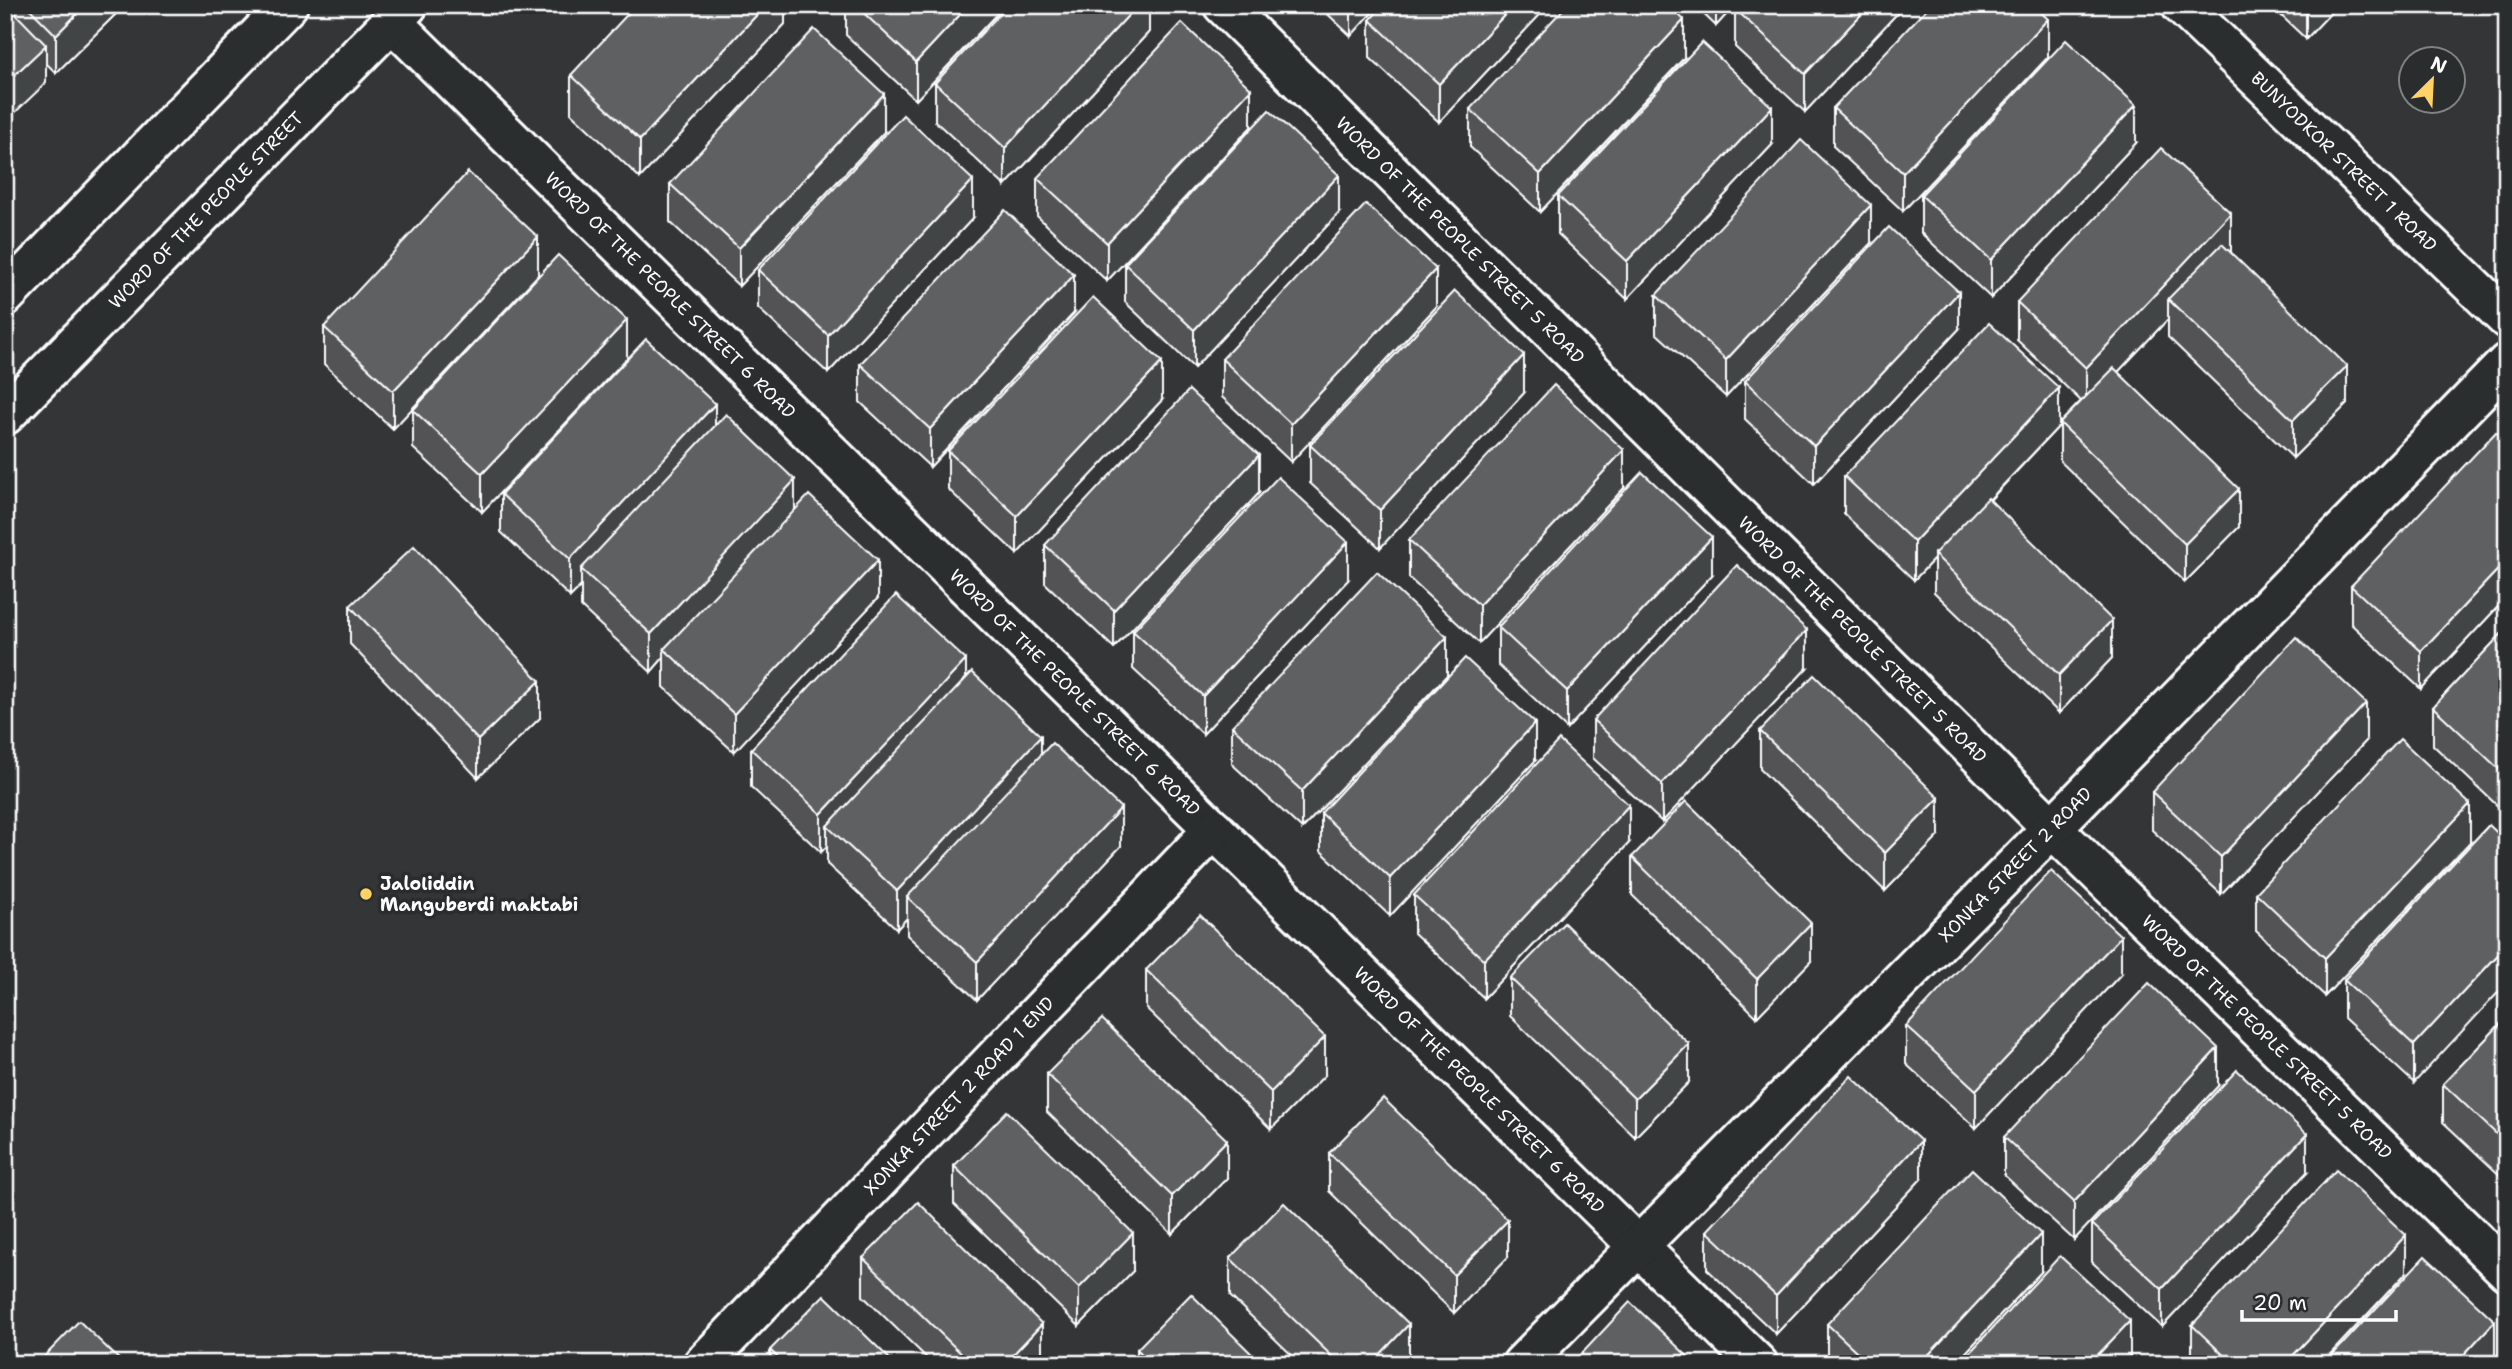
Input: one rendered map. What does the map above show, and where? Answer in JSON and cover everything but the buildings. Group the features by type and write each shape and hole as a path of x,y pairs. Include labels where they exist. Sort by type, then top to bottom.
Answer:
{"street":[{"path":"5,296 288,5"},
{"name":"WORD OF THE PEOPLE STREET 5 ROAD","path":"1223,5 2052,828 2507,1271"},
{"name":"BUNYODKOR STREET 1 ROAD","path":"2181,5 2507,319"},
{"name":"WORD OF THE PEOPLE STREET","path":"5,415 400,14"},
{"name":"WORD OF THE PEOPLE STREET 6 ROAD","path":"400,14 1214,829 1758,1364"},
{"name":"XONKA STREET 2 ROAD","path":"1522,1364 2507,363"},
{"name":"XONKA STREET 2 ROAD 1 END","path":"704,1364 1214,829"}],"place":[{"name":"Jaloliddin Manguberdi maktabi","path":"366,894"}]}
